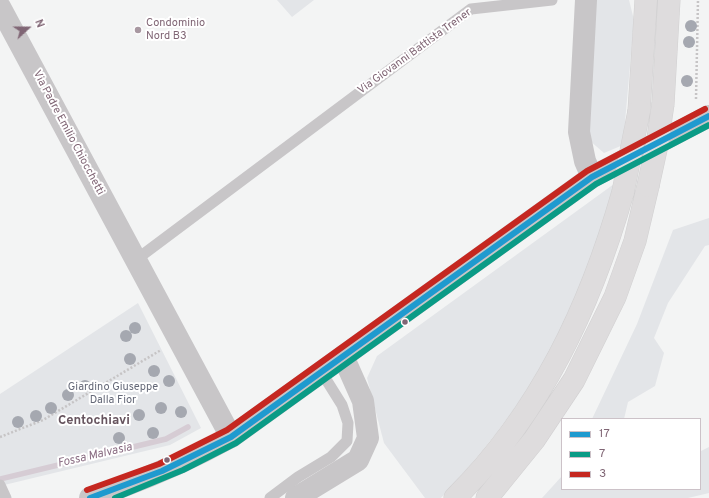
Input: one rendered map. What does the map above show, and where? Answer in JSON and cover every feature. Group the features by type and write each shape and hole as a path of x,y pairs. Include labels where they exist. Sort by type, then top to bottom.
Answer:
{"highway":[{"path":"455,498 476,477 519,422 556,363 594,283 610,240 623,192 639,112 646,0"},
{"path":"487,498 534,440 574,380 615,297 635,241 657,145 663,104 669,0"}],"street":[{"path":"586,0 579,132 585,161 592,177"},
{"name":"Via Padre Emilio Chiocchetti","path":"0,7 137,259 231,437"},
{"path":"90,498 118,489 169,468 231,437 322,373 343,356 592,177 702,109"},
{"path":"296,498 358,460 368,438 363,401 343,356"}],"lane":[{"name":"Via Giovanni Battista Trener","path":"137,259 471,9 552,0"},
{"path":"270,498 298,477 331,457 346,441 348,423 342,405 322,373"}],"path":[{"path":"698,0 702,109"},
{"path":"0,437 43,420 179,340"}],"green space":[{"path":"277,0 314,0 292,17"},
{"path":"596,0 629,0 634,20 623,145 604,153 589,140"},
{"path":"614,184 601,230 584,277 564,323 542,365 508,418 469,467 441,498 425,498 384,443 367,378 377,356"},
{"path":"709,218 709,245 705,246 668,303 654,338 664,353 655,386 628,402 624,418 592,418 637,324 673,230"},
{"name":"Giardino Giuseppe Dalla Fior","path":"138,303 201,428 170,445 0,486 0,394"},
{"path":"709,447 709,493 688,498 542,498 561,477 561,490 701,490 701,451"}],"waterway":[{"name":"Fossa Malvasia","path":"0,479 166,439 188,427"}],"transit line":[{"name":"3","path":"87,490 159,464 227,430 587,171 705,109"},
{"name":"17","path":"90,498 162,471 231,437 592,177 709,116"},
{"name":"7","path":"115,498 183,470 236,443 596,184 709,125"}],"place":[{"name":"Condominio Nord B3","path":"138,30"}],"district":[{"name":"Centochiavi","path":"94,421"}]}
